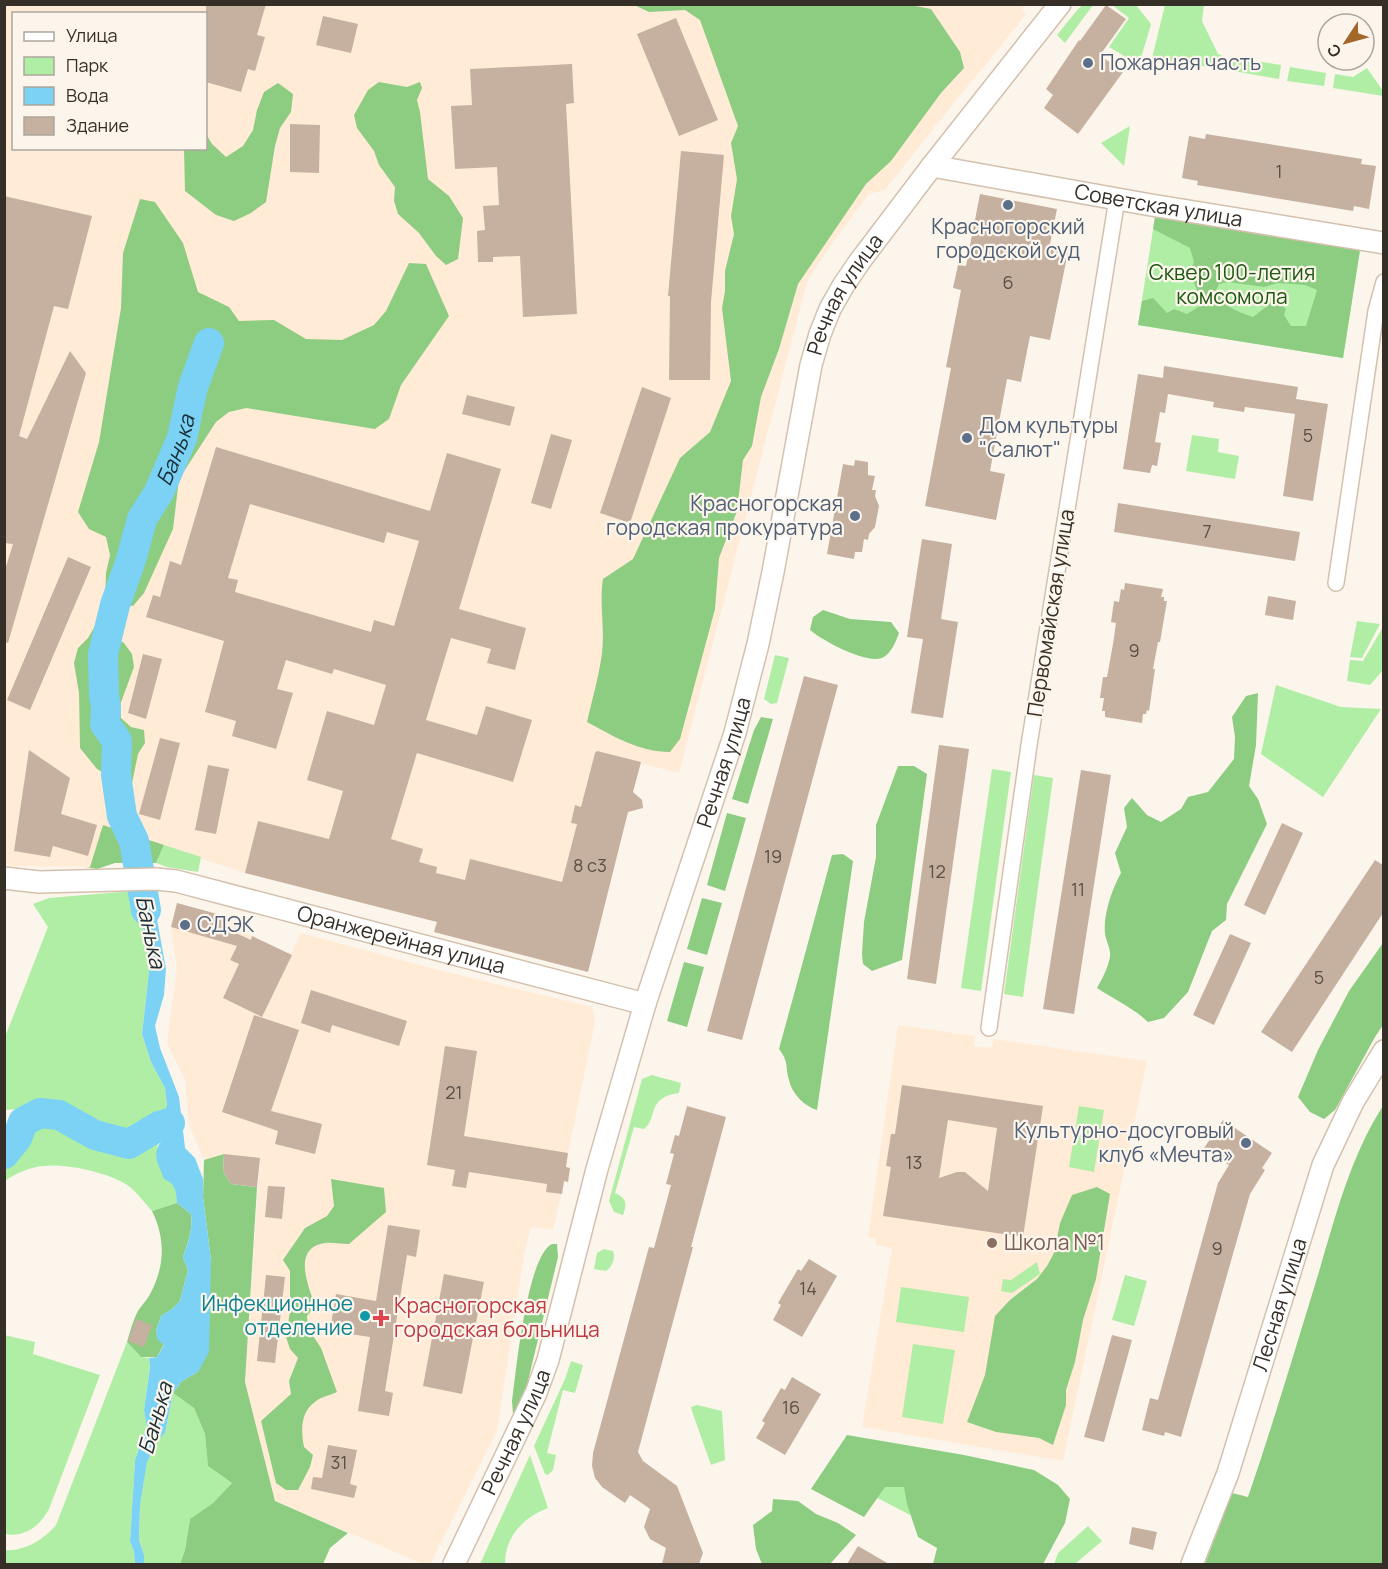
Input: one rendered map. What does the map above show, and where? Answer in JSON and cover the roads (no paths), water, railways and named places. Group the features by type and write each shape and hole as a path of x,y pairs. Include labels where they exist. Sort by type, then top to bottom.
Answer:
{"main road":[{"name":"Речная улица","path":"454,1564 531,1403 548,1360 597,1169 645,1004 738,722 764,613 811,365 820,334 843,286 878,236 1060,4"},
{"name":"Советская улица","path":"932,166 1383,243"},
{"name":"Оранжерейная улица","path":"4,878 39,882 156,879 194,885 285,911 645,1004"},
{"name":"Лесная улица","path":"1192,1564 1228,1473 1323,1165 1353,1102 1383,1051"}],"street":[{"name":"Первомайская улица","path":"989,1028 1029,745 1118,199"},
{"path":"1336,583 1376,311 1383,282"}],"water":[{"path":"137,892 152,892 166,969 164,995 155,1026 160,1048 179,1097 185,1148 195,1158 203,1179 211,1260 209,1352 198,1372 182,1381 173,1393 165,1433 158,1440 147,1462 140,1506 139,1540 144,1555 144,1564 135,1564 130,1541 135,1460 147,1427 144,1410 150,1367 149,1358 157,1357 164,1345 157,1339 156,1331 161,1316 180,1301 188,1270 183,1257 190,1236 191,1214 177,1203 175,1188 164,1179 156,1158 157,1149 164,1138 159,1126 167,1105 165,1088 151,1062 142,1034 150,963"}],"waterway":[{"name":"Банька","path":"146,910 134,841 122,816 116,775 117,741 105,724 103,654 115,605 142,519 159,492 182,438 193,387 209,343"},
{"path":"4,1154 17,1138 23,1122 40,1113 59,1115 95,1135 129,1144 159,1126 170,1123"}],"place":[{"name":"Пожарная часть","path":"1088,63"},
{"name":"Красногорский городской суд","path":"1008,205"},
{"name":"Дом культуры \"Салют\"","path":"967,438"},
{"name":"Красногорская городская прокуратура","path":"855,516"},
{"name":"СДЭК","path":"185,925"},
{"name":"Культурно-досуговый клуб «Мечта»","path":"1246,1143"},
{"name":"Школа №1","path":"992,1243"},
{"name":"Инфекционное отделение","path":"365,1316"},
{"name":"Красногорская городская больница","path":"381,1318"}],"park label":[{"name":"Сквер 100-летия комсомола","path":"1232,285"}]}
